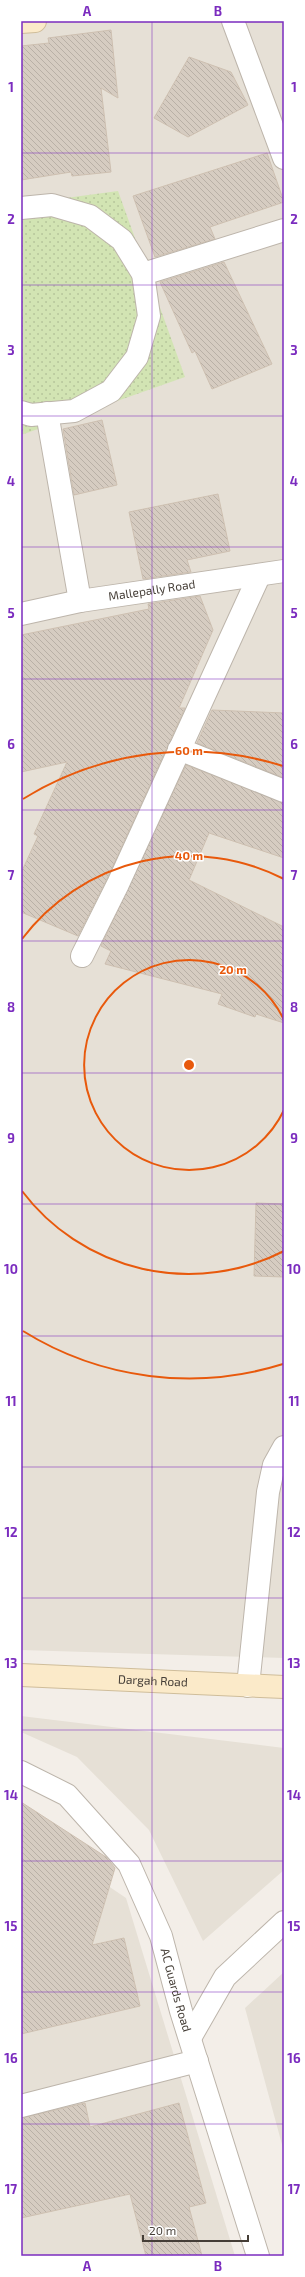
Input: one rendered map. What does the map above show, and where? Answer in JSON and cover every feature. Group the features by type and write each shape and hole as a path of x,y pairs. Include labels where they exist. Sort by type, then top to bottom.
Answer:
{"main road":[{"path":"21,22 35,21"},
{"name":"Dargah Road","path":"21,1675 284,1688"}],"street":[{"path":"234,21 284,158"},
{"path":"21,208 52,205 90,216 122,240 143,274 149,316 137,357 111,391 74,411 31,415 21,412"},
{"path":"143,274 284,230"},
{"path":"47,413 80,601"},
{"name":"Mallepally Road","path":"21,614 80,601 259,576 284,571"},
{"path":"82,956 118,884 259,576"},
{"path":"179,749 284,791"},
{"path":"248,1686 268,1492 274,1465 284,1447"},
{"name":"AC Guards Road","path":"21,1772 67,1795 129,1864 161,1936 190,2038 258,2256"},
{"path":"190,2038 225,1977 284,1922"},
{"path":"21,2106 197,2061"}],"shaded area":[{"path":"21,21 284,21 284,1658 21,1650"},
{"path":"21,1716 284,1748 284,1870 203,1941 149,1830 77,1757 21,1732"},
{"path":"21,1827 126,1898 235,2256 21,2256"},
{"path":"284,1972 284,2152 245,2008"}],"green space":[{"path":"118,191 185,377 21,435 21,204"}],"building":[{"path":"111,30 118,98 101,88 111,172 72,176 71,172 21,180 21,46 49,43 48,38"},
{"path":"189,57 231,72 248,105 188,137 154,118"},
{"path":"267,153 284,202 210,227 215,239 155,257 133,196"},
{"path":"224,262 272,364 212,389 195,351 192,353 160,282"},
{"path":"102,420 117,485 74,495 63,429"},
{"path":"218,494 230,551 187,560 191,572 143,579 129,512"},
{"path":"200,596 213,630 179,708 185,708 107,879 78,936 21,912 21,873 38,836 34,834 67,762 21,772 21,635 149,609 148,604"},
{"path":"212,710 284,713 284,778 197,743"},
{"path":"186,765 284,803 284,858 209,833 189,880 284,927 284,1023 256,1014 255,1017 218,1004 222,994 105,964 111,951 101,946"},
{"path":"256,1203 284,1204 284,1277 254,1276"},
{"path":"21,1802 106,1857 115,1868 92,1945 124,1938 140,2006 21,2034"},
{"path":"85,2103 90,2127 179,2103 206,2203 189,2207 202,2256 146,2256 130,2194 21,2218 21,2118"}]}
